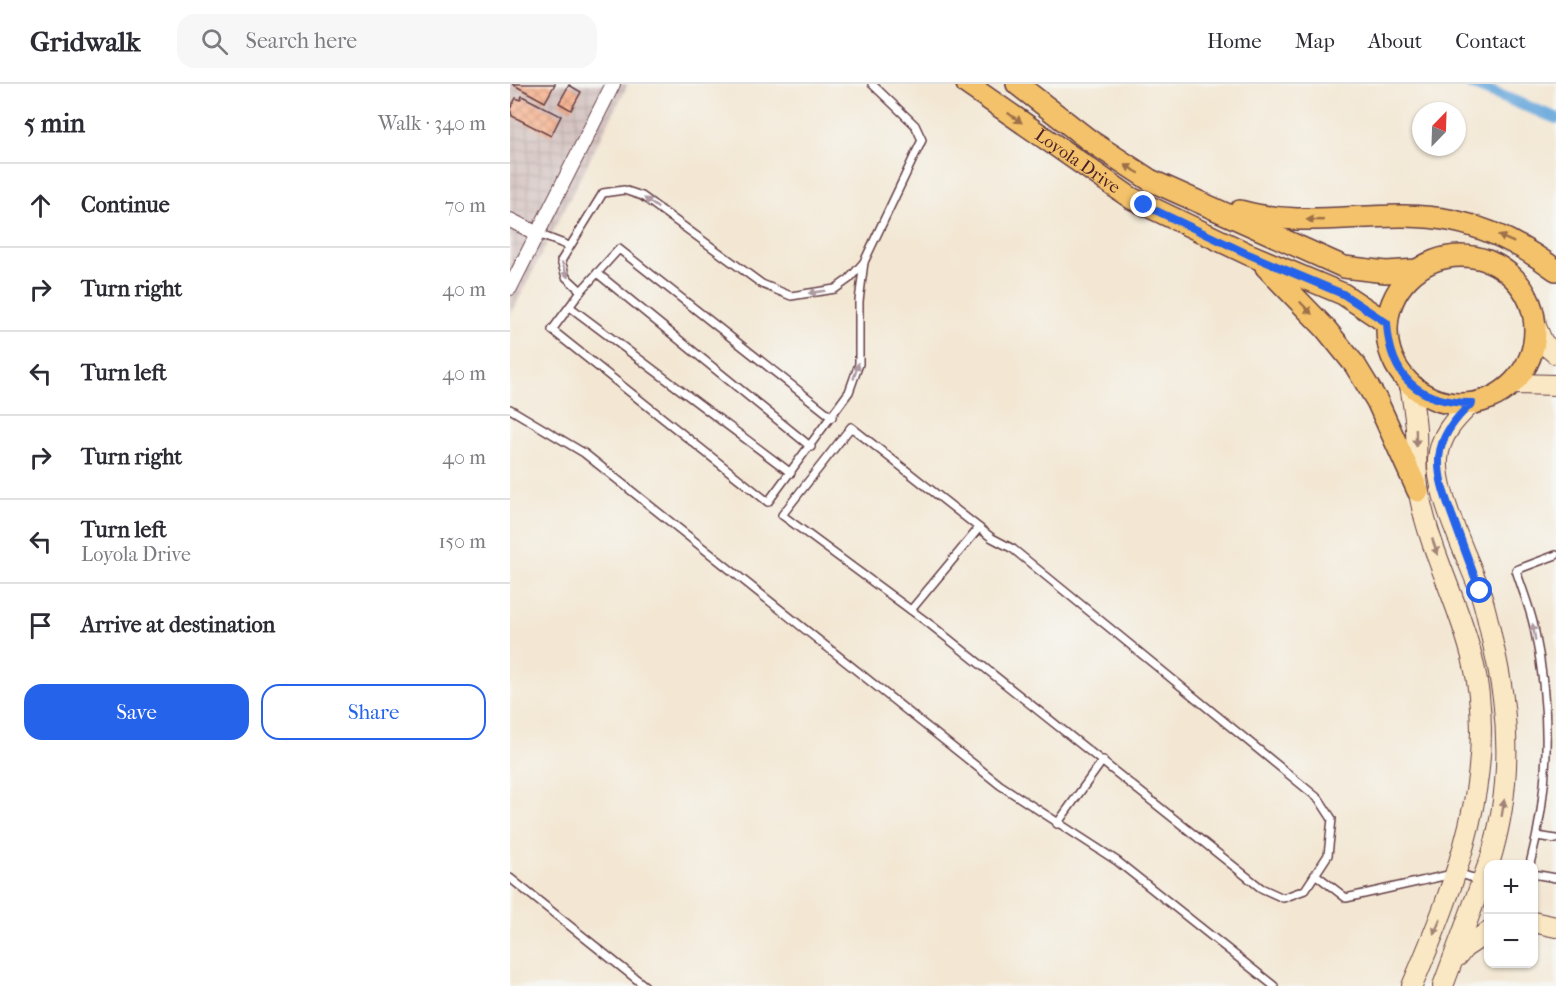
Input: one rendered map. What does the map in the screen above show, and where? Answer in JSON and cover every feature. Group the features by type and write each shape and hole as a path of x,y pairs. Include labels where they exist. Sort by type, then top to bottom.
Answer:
{"main road":[{"name":"Loyola Drive","path":"967,84 1118,190 1248,254 1343,294 1387,323"},
{"name":"Loyola Drive","path":"1017,84 1126,166 1184,195 1344,267 1386,272 1417,270"},
{"path":"1184,195 1249,214 1291,220 1333,221 1411,217 1453,221 1511,241 1556,270"},
{"path":"1248,254 1275,274 1325,328 1355,366 1377,401 1418,491 1463,625 1480,699 1475,795 1458,873 1412,986"},
{"path":"1535,324 1533,346 1526,367 1512,384 1493,397 1472,403 1450,403 1428,397 1410,384 1396,366 1388,346 1387,323 1392,303 1402,285 1417,270 1437,260 1459,256 1481,259 1502,268 1530,302 1535,324 1543,343 1556,354"},
{"path":"1410,384 1416,427 1418,491"},
{"path":"1512,384 1556,385"},
{"path":"1472,403 1450,425 1443,438 1438,468 1441,487 1480,591 1507,713 1507,781 1500,824 1490,860"},
{"path":"1443,986 1484,881"},
{"path":"1538,923 1556,927"},
{"path":"1451,966 1464,948 1484,935"}],"street":[{"path":"510,288 613,84"},
{"path":"510,220 538,234"}],"lane":[{"path":"581,291 566,277 561,261 568,246 603,193 624,190 642,196 762,284 791,296 835,289 849,279 864,262 922,140 915,125 872,84"},
{"path":"538,234 568,246"},
{"path":"832,417 619,249 581,291 552,330 768,502 811,447 832,417 849,392 859,364 859,301 864,262"},
{"path":"597,273 811,447"},
{"path":"570,307 790,473"},
{"path":"510,409 584,453 993,779 1143,880 1274,986"},
{"path":"850,427 979,528 1013,549 1319,799 1332,819 1328,855 1305,890 1283,898 1261,888 911,609 782,515 850,427"},
{"path":"911,609 979,528"},
{"path":"1531,860 1537,836 1548,728 1534,626 1516,570 1556,556"},
{"path":"1057,824 1103,760"},
{"path":"1537,836 1556,840"},
{"path":"1315,874 1346,898 1458,873 1484,873"},
{"path":"1538,875 1556,878"},
{"path":"510,878 645,986"}],"shaded area":[{"path":"510,84 628,84 510,316"}],"building":[{"path":"512,84 555,84 545,102"},
{"path":"569,85 581,92 571,110 559,103"},
{"path":"522,96 561,116 551,136 512,116 510,109 516,98 520,100"}],"waterway":[{"path":"1471,84 1556,118"}],"route":[{"path":"1144,205 1358,302 1387,323 1388,346 1396,366 1410,384 1428,397 1450,403 1472,403 1450,425 1443,438 1438,458 1438,475 1480,591"}]}
